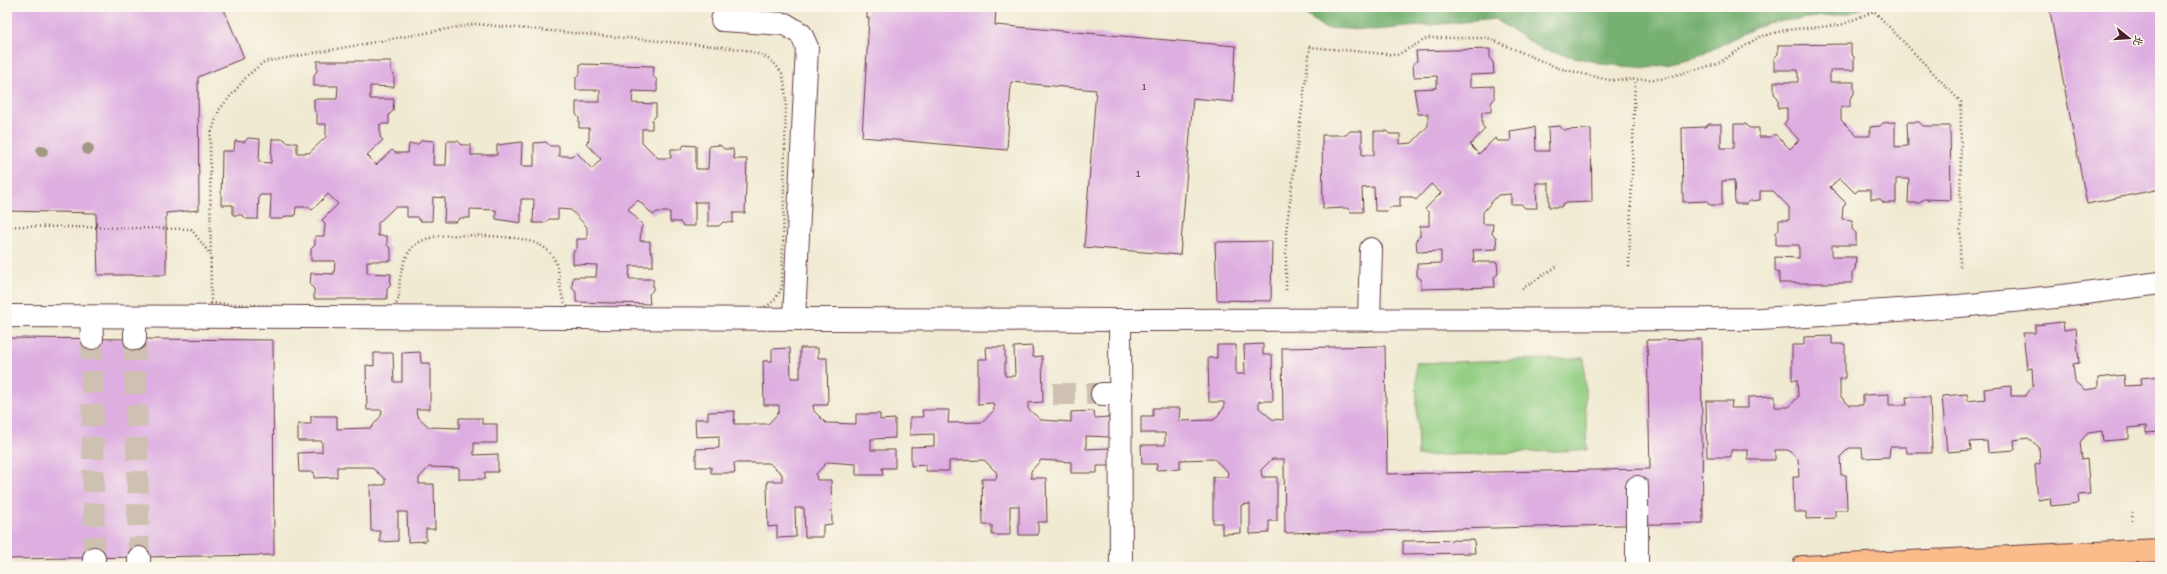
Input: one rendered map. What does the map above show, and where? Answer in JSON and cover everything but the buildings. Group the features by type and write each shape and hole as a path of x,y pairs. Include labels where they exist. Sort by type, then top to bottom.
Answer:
{"main road":[{"path":"1804,567 2160,550"}],"lane":[{"path":"722,20 785,24 801,34 807,48 794,320"},
{"path":"1370,320 1371,248"},
{"path":"7,316 794,320 1760,319 1959,306 2055,297 2160,283"},
{"path":"91,317 92,338"},
{"path":"135,317 135,339"},
{"path":"1120,320 1112,394 1121,567"},
{"path":"1637,487 1637,567"}],"path":[{"path":"1286,293 1286,232 1310,47 1397,55 1428,38 1488,38 1558,68 1610,80 1661,79 1717,64 1759,36 1785,30 1841,25 1874,11 1961,102 1960,269"},
{"path":"7,226 191,229 211,254 211,302 385,310 392,309 399,300 400,279 412,247 426,239 440,236 523,239 541,246 551,254 557,271 562,300 568,308 751,310 766,308 776,300 782,287 786,100 781,72 762,54 742,49 475,24 264,62 248,75 219,110 210,137 211,254"},
{"path":"1629,267 1635,80"}],"green space":[{"path":"1296,7 1865,7 1851,13 1765,23 1697,57 1649,68 1609,65 1543,50 1495,19 1376,30 1324,28"},
{"path":"1584,358 1587,450 1418,456 1416,363"}],"tunnel":[{"path":"92,338 94,558"},
{"path":"135,339 139,558"},
{"path":"1053,394 1102,394"}]}
